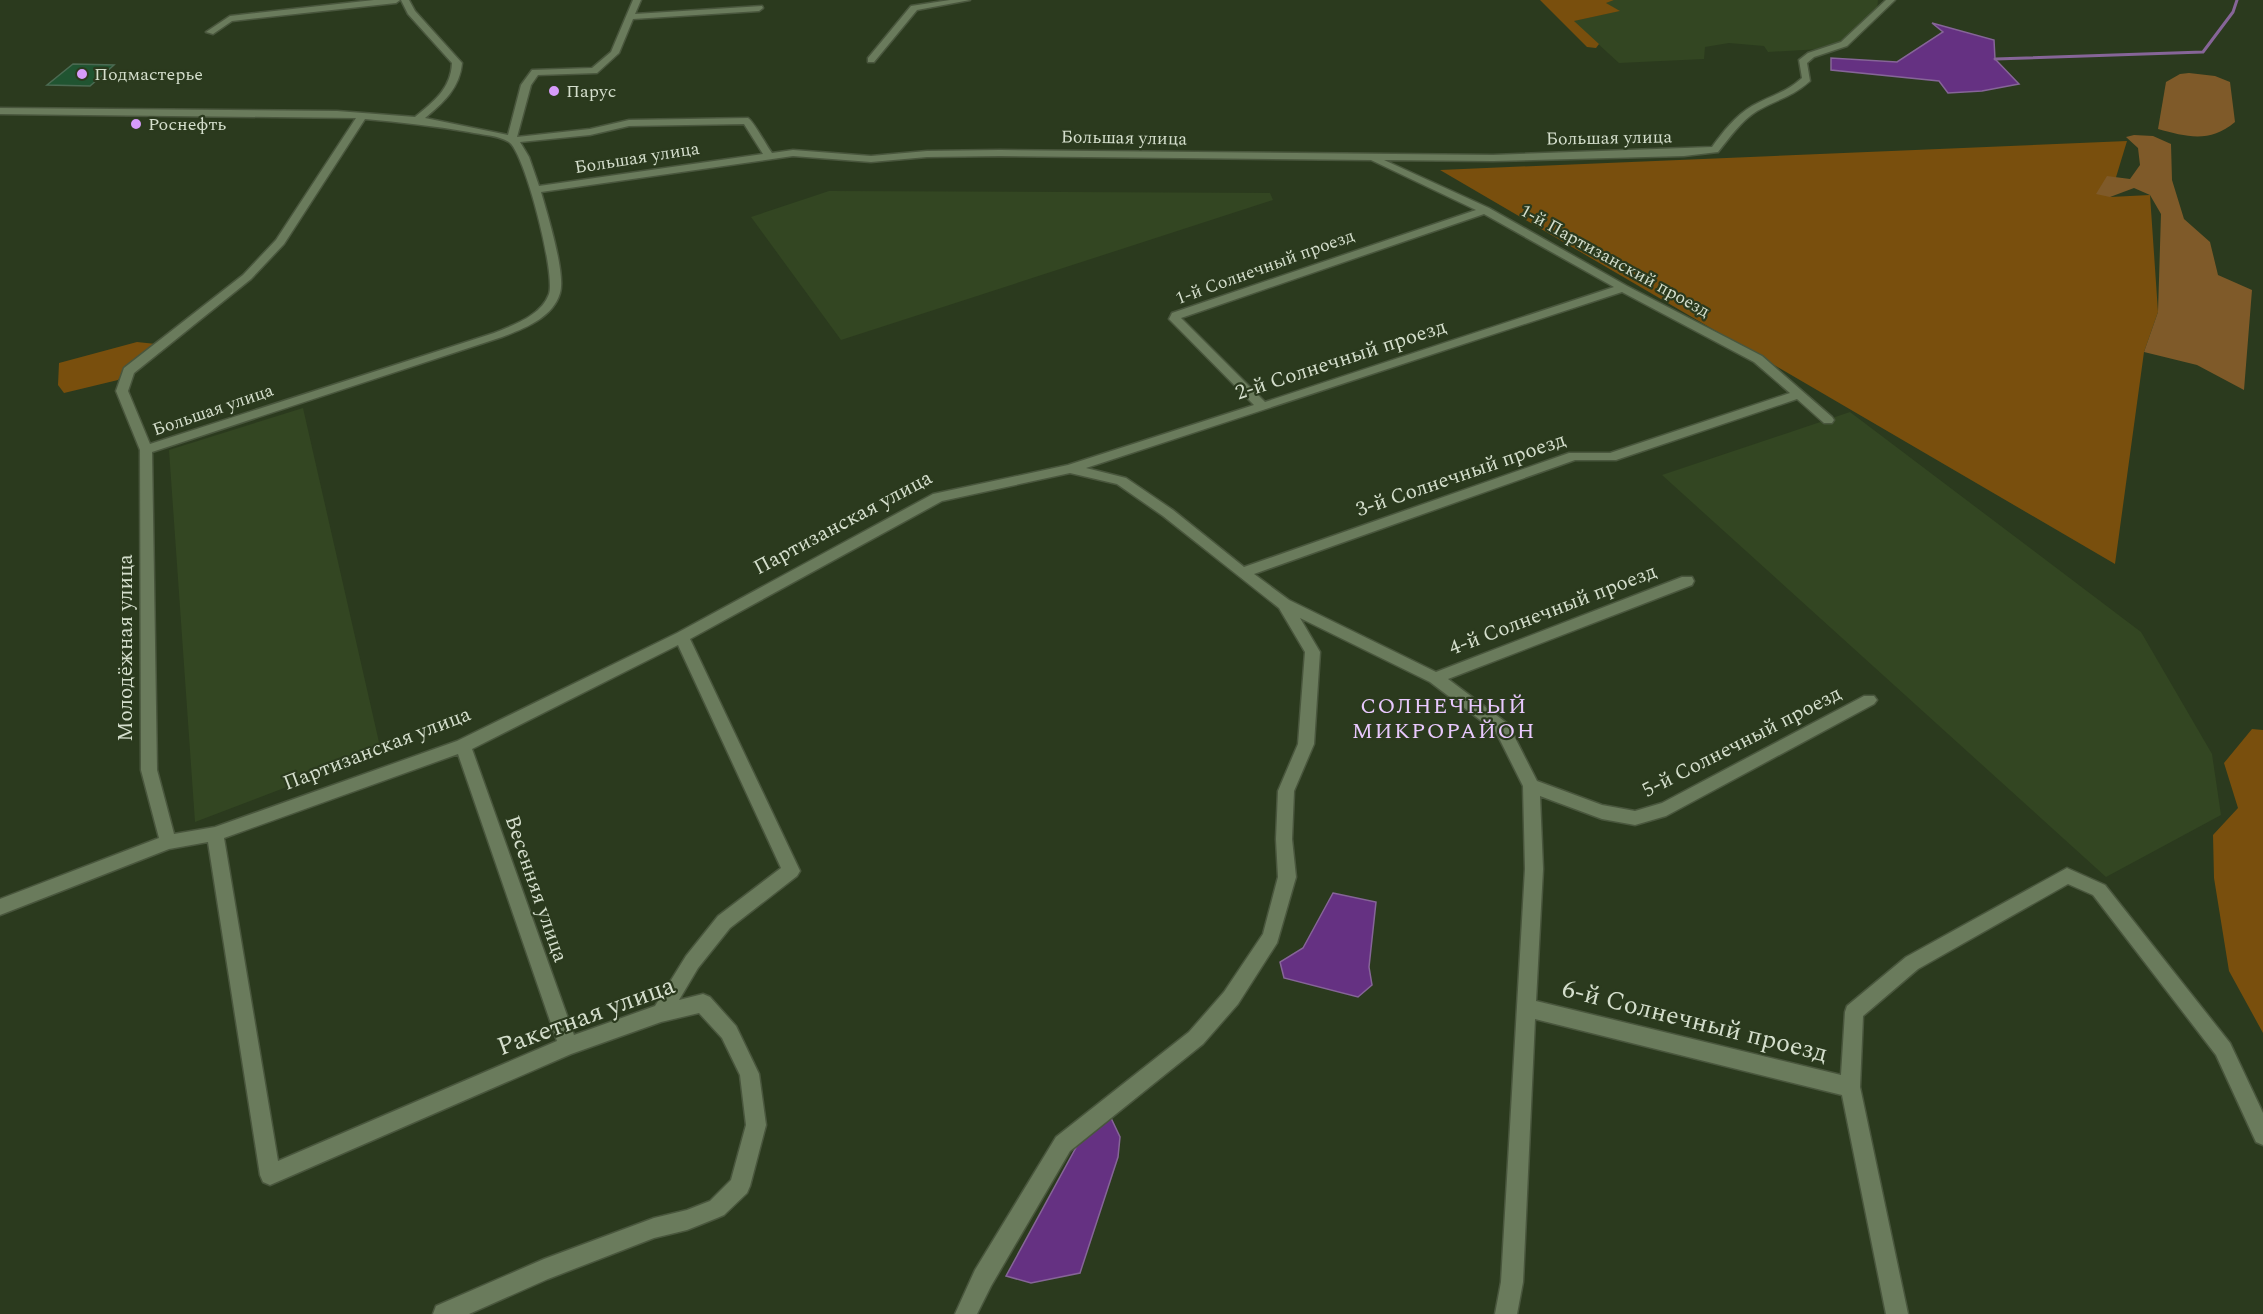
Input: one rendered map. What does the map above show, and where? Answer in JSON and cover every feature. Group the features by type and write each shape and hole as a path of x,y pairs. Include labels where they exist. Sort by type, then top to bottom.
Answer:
{"street":[{"path":"210,32 230,19 396,0"},
{"path":"405,0 411,12 458,63 458,74 453,84 439,101 417,120"},
{"path":"512,140 526,86 535,72 594,71 615,53 636,0"},
{"path":"871,60 914,8 966,0"},
{"name":"Большая улица","path":"536,190 793,153 871,159 927,154 1000,153 1493,158 1684,153 1714,150 1731,128 1754,109 1792,92 1807,79 1802,62 1811,55 1844,44 1891,0"},
{"path":"630,16 759,8"},
{"path":"0,111 363,115 417,120 500,135 512,140 590,132 629,123 748,121 752,132 768,155"},
{"path":"146,450 122,391 128,371 247,277 280,242 363,115"},
{"name":"Большая улица","path":"146,450 498,335 531,320 547,308 557,290 555,273 536,190 521,148 512,140"},
{"name":"1-й Партизанский проезд","path":"1370,158 1485,210 1623,288 1758,359 1828,420"},
{"name":"1-й Солнечный проезд","path":"1262,406 1174,319 1176,315 1485,210"},
{"name":"2-й Солнечный проезд","path":"1070,469 1623,288"},
{"name":"3-й Солнечный проезд","path":"1242,573 1574,456 1611,457 1797,395"},
{"name":"Молодёжная улица","path":"146,450 149,770 168,842"},
{"name":"Партизанская улица","path":"0,906 168,842 215,834 463,746 682,637 938,497 1070,469 1121,481 1168,513 1284,604 1313,652 1305,744 1286,791 1284,839 1287,878 1271,937 1231,998 1196,1038 1063,1144 983,1278 966,1314"},
{"name":"4-й Солнечный проезд","path":"1434,678 1688,581"},
{"path":"1284,604 1434,678 1502,728 1530,786 1534,869 1512,1282 1506,1314"},
{"path":"661,1013 692,962 724,922 791,871 682,637"},
{"name":"5-й Солнечный проезд","path":"1530,786 1602,812 1635,818 1666,809 1869,700"},
{"name":"Весенняя улица","path":"463,746 568,1046"},
{"name":"Ракетная улица","path":"215,834 270,1175 568,1046 661,1013 704,1002 729,1032 749,1074 756,1125 741,1186 717,1208 687,1220 654,1228 544,1270 444,1314"},
{"path":"1897,1314 1850,1087 1854,1012 1912,963 2067,876 2099,890 2223,1048 2263,1135"},
{"name":"6-й Солнечный проезд","path":"1527,1008 1850,1087"}],"shaded area":[{"path":"1540,0 1614,0 1606,3 1620,11 1574,21 1599,44 1596,48 1587,47"},
{"path":"1614,0 1878,0 1877,10 1848,37 1835,45 1821,49 1768,52 1764,46 1729,43 1705,47 1704,59 1619,63 1573,21 1619,11 1605,3"},
{"path":"1932,23 1994,40 1995,59 2019,84 1982,91 1948,93 1939,81 1831,70 1831,58 1897,62 1943,32"},
{"path":"2180,74 2215,76 2230,82 2235,122 2226,129 2207,136 2189,136 2158,129 2166,82"},
{"path":"2153,136 2171,144 2172,180 2184,219 2210,242 2218,275 2252,290 2244,390 2197,365 2144,352 2158,312 2161,214 2150,195 2134,188 2110,197 2096,194 2107,176 2130,179 2140,165 2138,148 2126,137"},
{"path":"2127,141 2110,197 2150,195 2158,312 2144,352 2115,564 1440,170"},
{"path":"829,191 1270,193 1273,200 841,340 751,217"},
{"path":"137,342 156,344 125,370 118,380 64,393 58,385 59,363"},
{"path":"303,408 381,751 195,822 169,450"},
{"path":"1850,412 2141,632 2212,754 2221,815 2106,877 1662,475"},
{"path":"2252,729 2263,730 2263,1033 2229,971 2214,878 2213,835 2238,808 2224,763"},
{"path":"1333,893 1376,902 1369,967 1372,985 1358,997 1284,978 1280,962 1303,948"},
{"path":"1111,1118 1120,1137 1118,1157 1080,1273 1031,1283 1006,1276 1085,1131"}],"building":[{"name":"Подмастерье","path":"73,64 114,65 90,86 47,85"}],"waterway":[{"path":"1995,59 2203,52 2233,12 2237,0"}],"place":[{"name":"Подмастерье","path":"82,74"},
{"name":"Парус","path":"554,91"},
{"name":"Роснефть","path":"136,124"}],"district":[{"name":"СОЛНЕЧНЫЙ МИКРОРАЙОН","path":"1444,718"}]}
